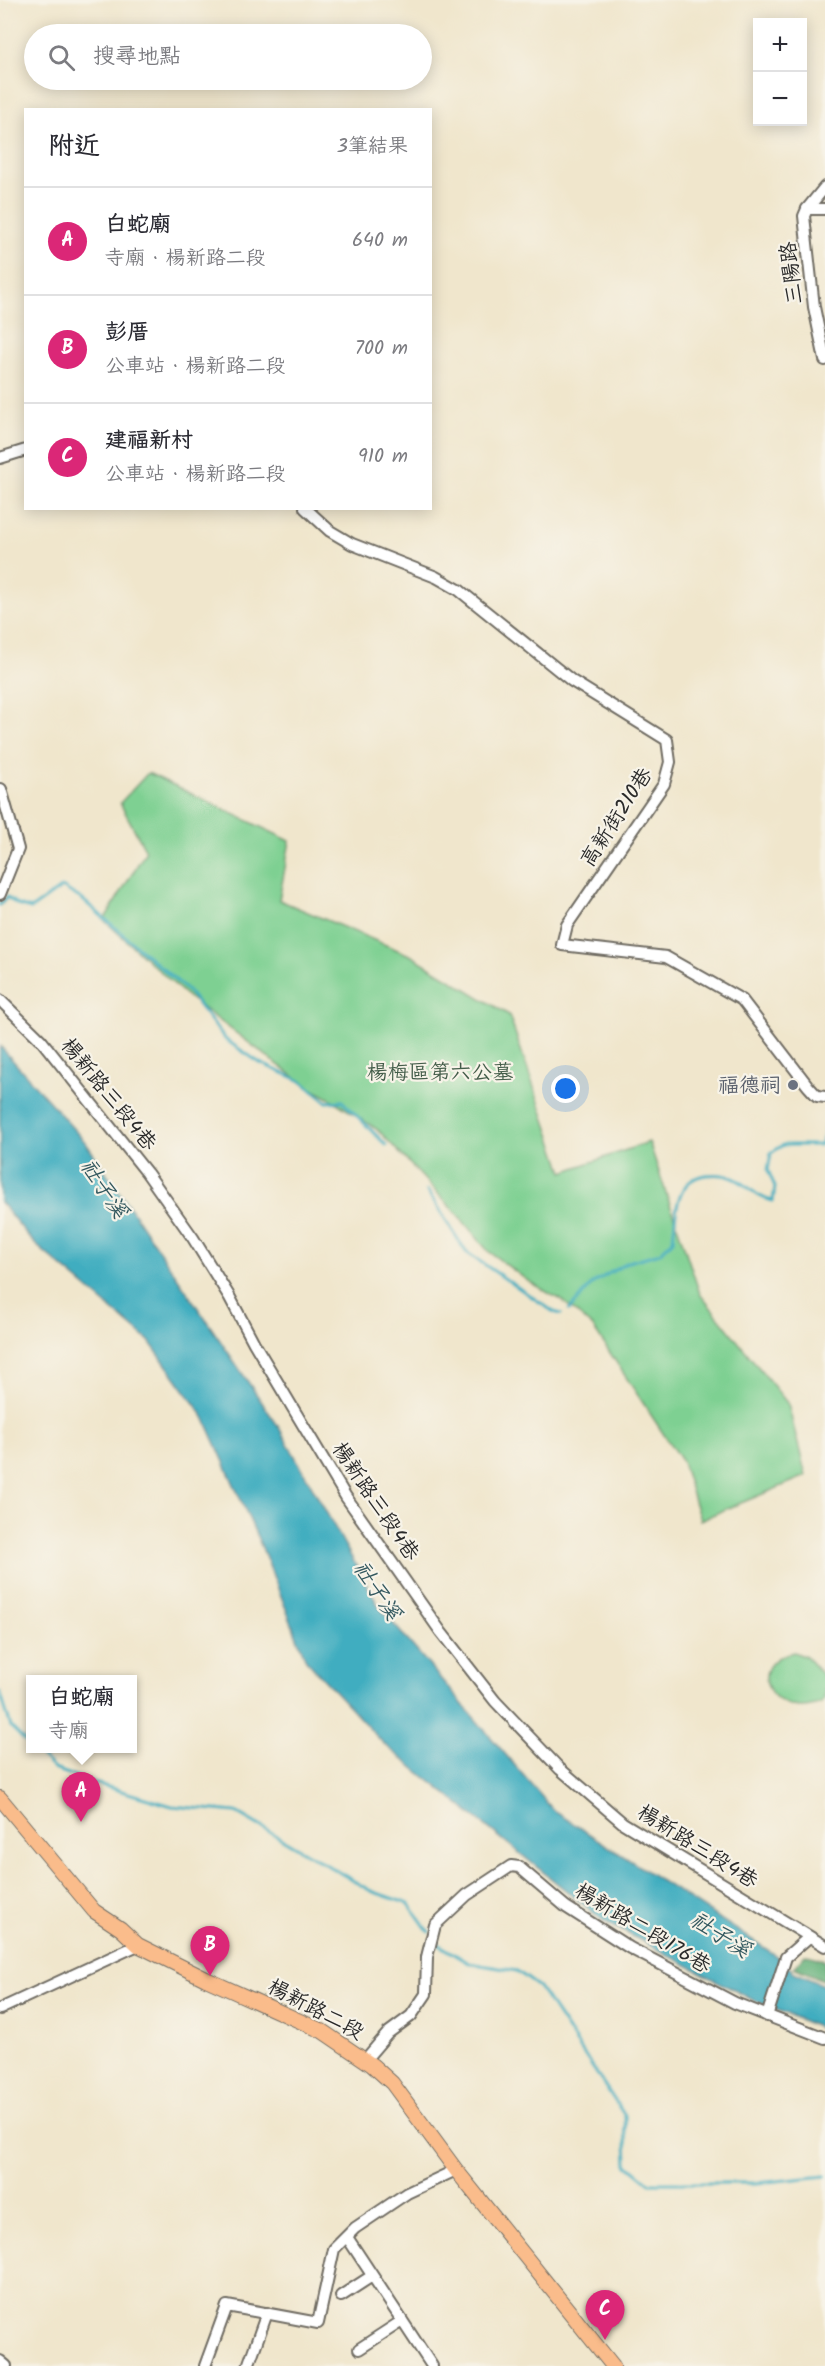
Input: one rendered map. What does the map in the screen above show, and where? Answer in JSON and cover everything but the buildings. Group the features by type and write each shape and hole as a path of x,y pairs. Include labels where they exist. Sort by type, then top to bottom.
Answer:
{"main road":[{"name":"楊新路二段","path":"0,1798 94,1911 121,1929 138,1945 302,2021 341,2043 392,2083 456,2170 613,2366"}],"street":[{"path":"807,209 825,187"},
{"path":"807,209 825,209"},
{"name":"三陽路","path":"807,209 804,216 807,250 814,307 825,360"},
{"path":"0,458 24,451"},
{"name":"高新街210巷","path":"307,510 330,531 352,544 389,561 436,577 459,590 572,681 667,740 670,762 664,784 567,925 562,945 666,957 742,1000 821,1097"},
{"path":"0,789 18,849 0,894"},
{"name":"楊新路三段4巷","path":"0,1000 41,1040 147,1173 193,1238 346,1497 441,1632 495,1701 560,1769 623,1823 825,1946"},
{"name":"楊新路二段176巷","path":"365,2060 388,2033 411,2016 426,1994 427,1957 435,1925 466,1895 511,1866 519,1867 566,1907 630,1948 735,2003 825,2038"},
{"path":"768,2014 786,1957 809,1937"},
{"path":"0,2009 138,1945"},
{"path":"205,2366 227,2306 318,2323 334,2249 355,2228 407,2193 456,2170"},
{"path":"347,2237 432,2366"},
{"path":"341,2296 372,2276"},
{"path":"248,2366 267,2313"},
{"path":"359,2349 402,2322"},
{"path":"0,2361 6,2366"}],"green space":[{"name":"楊梅區第六公墓","path":"148,773 290,841 279,900 412,956 509,1015 563,1172 649,1142 700,1294 788,1404 806,1476 700,1520 682,1462 593,1327 564,1302 528,1281 488,1251 458,1215 378,1130 331,1099 308,1087 188,997 104,920 146,851 120,803"},
{"path":"794,1652 806,1657 825,1677 824,1700 820,1704 797,1707 784,1703 774,1696 768,1686 766,1676 769,1666 778,1658"},
{"path":"805,1954 825,1960 825,1981 794,1967"}],"water":[{"path":"0,1046 86,1143 278,1426 380,1608 554,1811 774,1954 794,1972 825,1986 825,2030 751,1999 604,1921 384,1744 306,1660 263,1550 204,1417 149,1341 35,1244 0,1202"}],"waterway":[{"path":"0,905 7,897 18,905 31,909 62,887 83,900 187,990 226,1040 260,1063 301,1081 327,1102 342,1101 386,1145"},
{"path":"569,1310 593,1283 628,1262 660,1253 673,1240 678,1200 687,1184 695,1178 705,1175 727,1176 761,1197 773,1201 775,1187 768,1170 771,1153 783,1145 820,1145 824,1137 825,1125"},
{"path":"427,1190 466,1252 554,1312 561,1314"},
{"name":"社子溪","path":"0,1692 11,1727 26,1742"},
{"name":"社子溪","path":"38,1753 54,1769 98,1784 172,1806 236,1812 371,1891 409,1904 429,1932"},
{"name":"社子溪","path":"435,1939 438,1944 469,1963 517,1971 539,1987 625,2116 627,2164 650,2183 757,2183 825,2176"}],"place":[{"name":"福德祠","path":"793,1085"},
{"name":"白蛇廟","path":"81,1822"},
{"name":"彭厝","path":"210,1976"},
{"name":"建福新村","path":"605,2340"}]}
